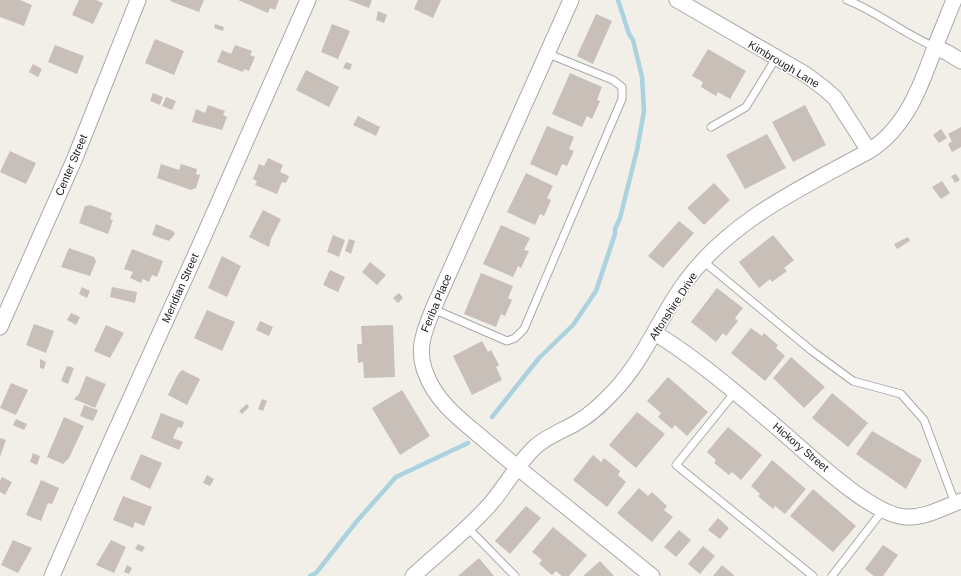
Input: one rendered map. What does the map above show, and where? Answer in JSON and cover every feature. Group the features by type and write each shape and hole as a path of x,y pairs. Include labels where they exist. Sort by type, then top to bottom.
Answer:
{"street":[{"name":"Center Street","path":"0,327 3,310 75,158 138,0"},
{"name":"Meridian Street","path":"52,576 308,0"},
{"name":"Feriba Place","path":"571,0 546,53 433,309 422,336 422,360 426,374 433,388 443,402 459,418 652,576"},
{"name":"Kimbrough Lane","path":"677,0 805,74 825,89 835,98 869,151"},
{"name":"Aftonshire Drive","path":"413,576 492,502 517,467 537,445 598,408 627,376 686,281 716,247 774,203 869,151 879,145 893,132 904,118 922,83 954,0"},
{"path":"935,47 948,53 961,62"},
{"name":"Hickory Street","path":"655,333 670,342 735,392 866,501 883,510 906,517 920,516 958,502"}],"lane":[{"path":"847,0 863,6 918,40 935,47"},
{"path":"433,309 507,341 516,338 524,329 622,99 622,87 613,80 546,53"},
{"path":"711,127 746,107 776,58"},
{"path":"703,261 812,351 853,381 901,394 924,420 958,502"},
{"path":"735,392 676,465 813,576"},
{"path":"832,576 883,510"},
{"path":"467,527 515,576"}],"building":[{"path":"0,0 20,0 32,5 24,26 0,17"},
{"path":"79,0 96,0 103,3 93,24 72,15"},
{"path":"204,0 199,12 170,1"},
{"path":"238,0 279,0 275,10 270,8 268,13"},
{"path":"348,0 372,0 369,8"},
{"path":"418,0 441,0 433,18 414,9"},
{"path":"378,11 387,15 384,23 376,20"},
{"path":"596,14 612,21 593,64 577,56"},
{"path":"215,24 224,27 223,31 214,28"},
{"path":"332,24 350,31 338,59 321,52"},
{"path":"155,39 184,51 174,75 145,63"},
{"path":"55,45 84,56 77,74 48,62"},
{"path":"235,45 252,51 250,55 255,57 249,71 244,69 243,72 217,62 222,50 231,54"},
{"path":"708,49 746,71 730,99 718,92 716,96 701,87 703,82 692,76"},
{"path":"346,62 352,64 350,70 343,68"},
{"path":"33,64 42,69 38,77 29,72"},
{"path":"306,70 339,87 329,107 296,90"},
{"path":"570,73 602,87 597,100 600,101 592,119 587,116 582,127 552,114"},
{"path":"153,93 163,97 160,105 150,101"},
{"path":"166,97 176,101 172,110 162,106"},
{"path":"208,105 225,111 223,115 227,117 222,130 192,122 196,109 205,113"},
{"path":"805,105 826,145 793,162 772,122"},
{"path":"358,116 380,127 376,136 353,125"},
{"path":"547,126 574,137 569,149 574,151 567,166 562,164 557,176 530,164"},
{"path":"961,127 961,147 952,152 948,144 952,141 948,134"},
{"path":"941,129 947,138 939,143 933,135"},
{"path":"767,134 786,168 745,189 726,155"},
{"path":"10,151 36,163 26,184 0,172"},
{"path":"268,158 283,165 280,172 289,176 286,183 282,182 277,194 255,185 257,181 253,179 259,164 264,166"},
{"path":"161,164 179,170 181,164 197,169 196,174 200,175 196,188 191,190 157,178"},
{"path":"526,173 553,186 547,198 551,200 544,216 540,214 535,225 507,212"},
{"path":"956,174 960,180 955,183 951,176"},
{"path":"942,181 950,193 941,199 932,187"},
{"path":"714,183 730,200 704,225 687,208"},
{"path":"90,205 112,213 110,219 113,220 108,234 79,223 85,206"},
{"path":"263,210 281,219 271,239 269,247 249,237"},
{"path":"679,221 694,233 663,268 648,256"},
{"path":"156,224 173,231 175,234 169,241 152,235"},
{"path":"501,225 530,238 524,250 529,251 521,268 518,266 513,277 483,264"},
{"path":"333,235 345,240 339,257 327,252"},
{"path":"773,235 794,260 784,268 787,271 772,282 770,279 759,288 739,262"},
{"path":"908,237 910,241 897,249 894,244"},
{"path":"349,239 355,241 351,254 345,251"},
{"path":"69,248 94,257 96,261 90,276 61,267"},
{"path":"132,249 163,261 157,277 152,275 149,282 143,279 141,283 130,278 133,272 124,269"},
{"path":"222,256 241,266 227,297 208,288"},
{"path":"370,262 386,275 377,285 362,272"},
{"path":"330,270 345,277 338,292 323,285"},
{"path":"481,273 513,286 508,298 512,300 505,316 501,314 496,327 464,314"},
{"path":"82,287 90,291 87,298 79,294"},
{"path":"112,287 137,292 135,303 110,297"},
{"path":"717,288 743,308 735,318 738,321 726,336 723,333 716,342 691,322"},
{"path":"399,293 403,298 398,303 393,298"},
{"path":"207,310 235,322 222,351 194,338"},
{"path":"71,313 80,317 76,325 67,320"},
{"path":"260,321 273,327 269,336 256,330"},
{"path":"34,324 54,331 46,353 26,345"},
{"path":"106,325 124,333 110,358 94,351"},
{"path":"393,325 395,377 364,378 363,362 358,363 357,344 362,344 361,326"},
{"path":"751,328 762,336 764,333 778,345 776,348 785,356 765,381 731,353"},
{"path":"482,341 488,352 491,350 499,365 496,367 502,380 472,395 453,356"},
{"path":"791,357 825,387 804,408 773,378"},
{"path":"40,359 46,362 44,369 40,368"},
{"path":"67,366 74,368 68,384 61,381"},
{"path":"182,370 200,379 187,405 168,395 177,376"},
{"path":"86,376 106,384 95,408 74,399 79,394"},
{"path":"668,377 708,412 687,436 675,425 672,429 658,417 661,413 647,401"},
{"path":"11,383 28,390 16,415 0,408"},
{"path":"402,390 430,436 400,455 372,408"},
{"path":"832,393 868,423 848,447 812,418"},
{"path":"262,399 267,401 263,411 258,409"},
{"path":"247,404 249,407 242,414 239,411"},
{"path":"84,405 98,410 93,421 80,416"},
{"path":"637,412 665,434 636,468 609,445"},
{"path":"161,413 184,422 182,428 178,427 173,438 183,442 179,450 151,438"},
{"path":"64,417 84,426 69,458 63,464 47,457"},
{"path":"16,419 27,424 24,430 13,425"},
{"path":"728,427 762,455 741,480 732,472 729,475 714,463 716,460 707,452"},
{"path":"872,431 922,460 906,489 856,454"},
{"path":"0,438 6,440 0,457"},
{"path":"33,453 40,456 37,465 30,462"},
{"path":"141,454 162,463 150,489 130,479"},
{"path":"593,455 601,462 604,458 620,471 618,475 626,482 607,507 573,480"},
{"path":"772,460 806,489 785,514 775,506 773,509 758,496 760,494 751,486"},
{"path":"207,475 214,479 210,486 203,483"},
{"path":"2,477 12,482 5,495 0,492 0,481"},
{"path":"41,480 59,488 52,504 48,503 41,521 26,515"},
{"path":"639,488 648,496 652,492 667,506 664,510 673,517 652,542 617,513"},
{"path":"813,489 856,526 833,552 790,516"},
{"path":"123,496 152,507 144,526 135,522 133,528 113,520"},
{"path":"526,506 541,518 510,554 495,541"},
{"path":"718,518 729,528 720,539 708,530"},
{"path":"553,527 587,555 569,576 562,576 556,571 552,575 539,564 542,560 532,552"},
{"path":"679,530 691,540 676,557 664,547"},
{"path":"13,540 32,548 18,573 1,565"},
{"path":"111,540 126,547 114,573 96,565"},
{"path":"138,544 145,547 142,552 135,549"},
{"path":"883,545 898,555 883,576 874,576 865,569"},
{"path":"703,546 715,556 700,574 688,564"},
{"path":"479,558 494,576 458,576"},
{"path":"600,561 614,576 583,576"},
{"path":"127,565 132,568 129,574 124,572"},
{"path":"722,565 734,575 713,576"}],"waterway":[{"path":"492,417 539,358 573,325 596,291 615,234 615,229 620,218 637,150 644,111 642,77 633,40 629,34 618,0"},
{"path":"310,576 316,573 357,521 396,477 468,443"}]}
